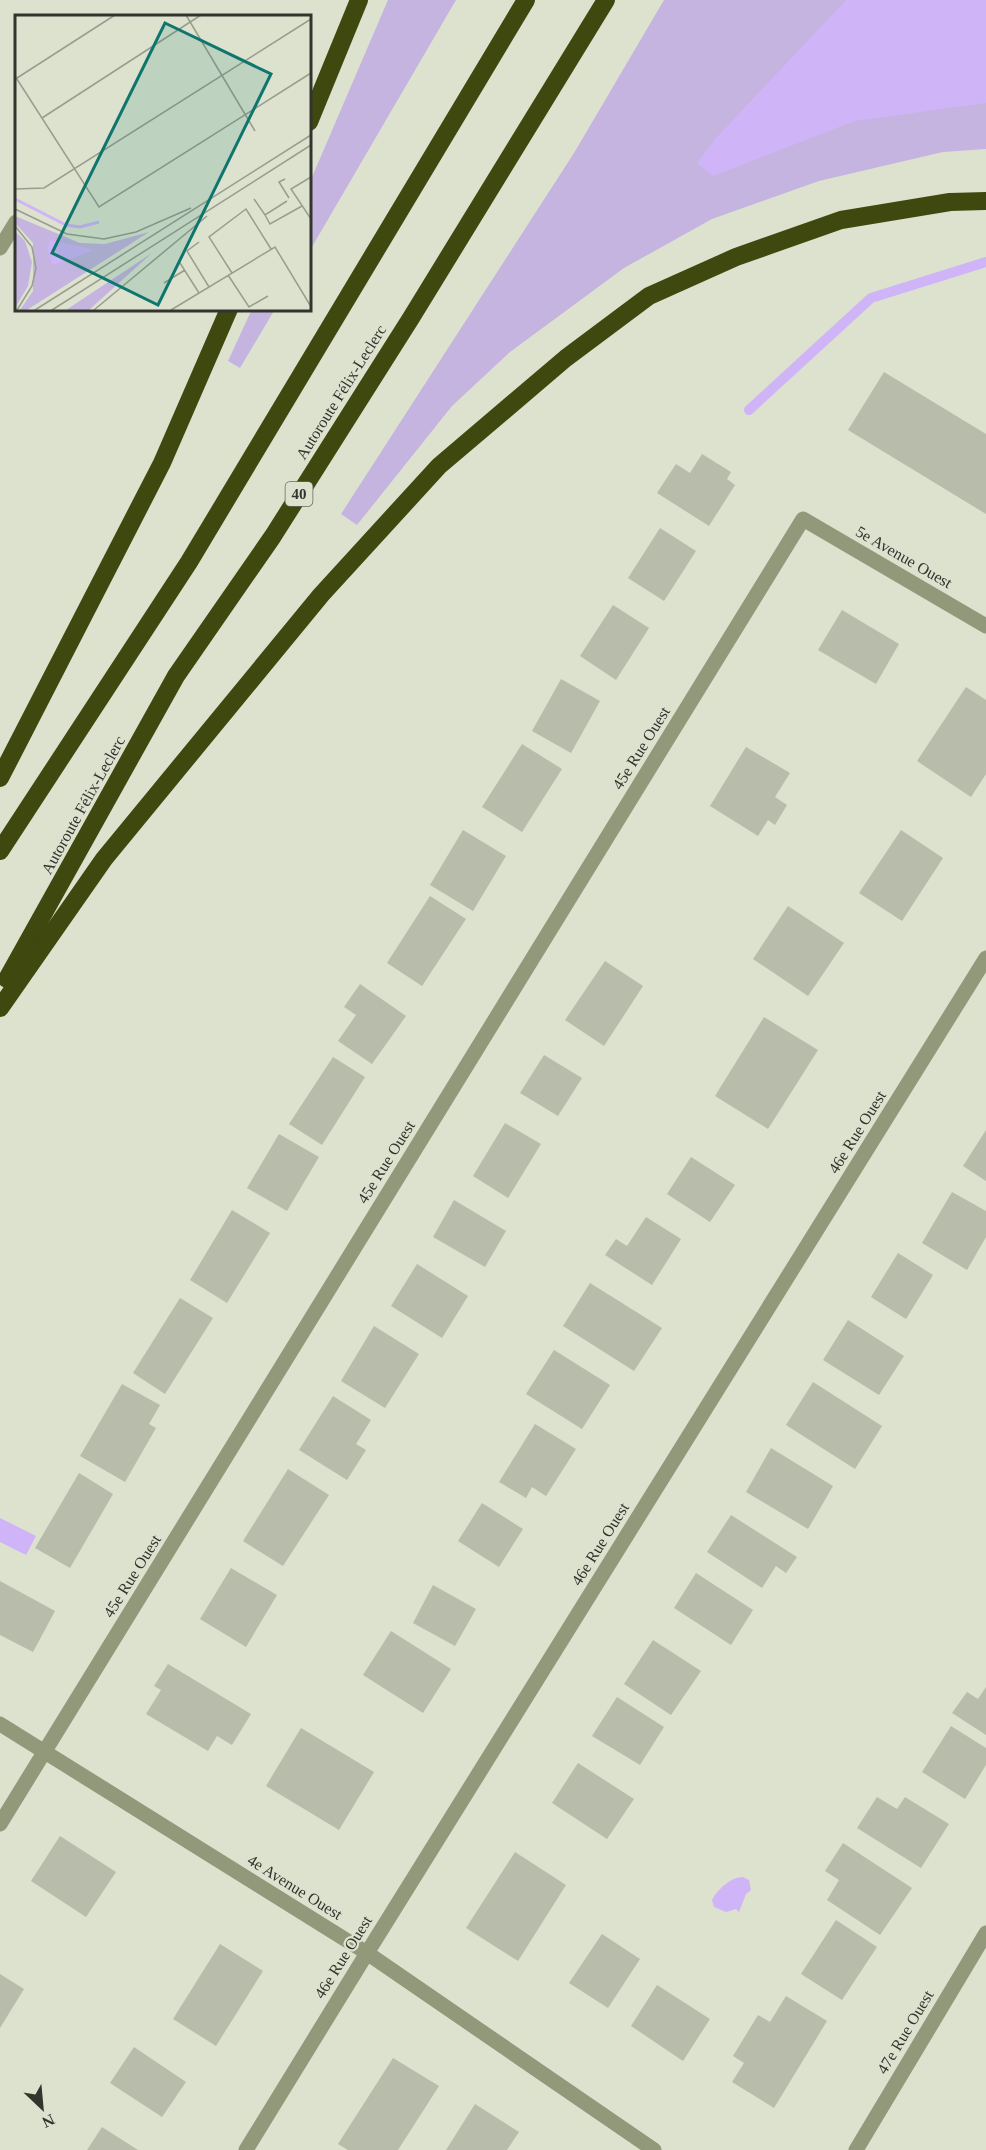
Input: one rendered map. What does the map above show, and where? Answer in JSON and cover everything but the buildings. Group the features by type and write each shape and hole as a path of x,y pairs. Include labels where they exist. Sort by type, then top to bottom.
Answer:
{"highway":[{"path":"310,121 359,0"},
{"path":"0,851 189,562 526,0"},
{"name":"Autoroute Félix-Leclerc","path":"0,991 176,676 273,536 411,318 606,0"},
{"path":"0,1008 104,859 321,595 439,466 566,358 649,296 736,257 840,220 950,202 986,201"},
{"path":"0,778 162,463 229,310"}],"street":[{"path":"0,248 15,224"},
{"name":"5e Avenue Ouest","path":"803,519 986,626"},
{"name":"45e Rue Ouest","path":"0,1824 803,519"},
{"name":"46e Rue Ouest","path":"246,2150 986,958"},
{"name":"4e Avenue Ouest","path":"0,1724 367,1953 654,2150"},
{"name":"47e Rue Ouest","path":"856,2150 986,1933"}],"shaded area":[{"path":"388,0 456,0 310,250 310,182"},
{"path":"664,0 986,0 986,149 943,152 819,181 712,219 624,268 510,352 452,406 357,525 341,514 574,153"},
{"path":"846,0 986,0 986,103 855,121 713,176 697,163 715,139"},
{"path":"252,310 274,310 240,368 228,361"},
{"path":"0,1518 36,1536 26,1555 0,1542"},
{"path":"743,1877 749,1880 751,1890 746,1894 739,1912 736,1909 726,1912 714,1907 712,1900 721,1888 734,1879"}],"waterway":[{"path":"749,410 871,298 986,262"}]}
